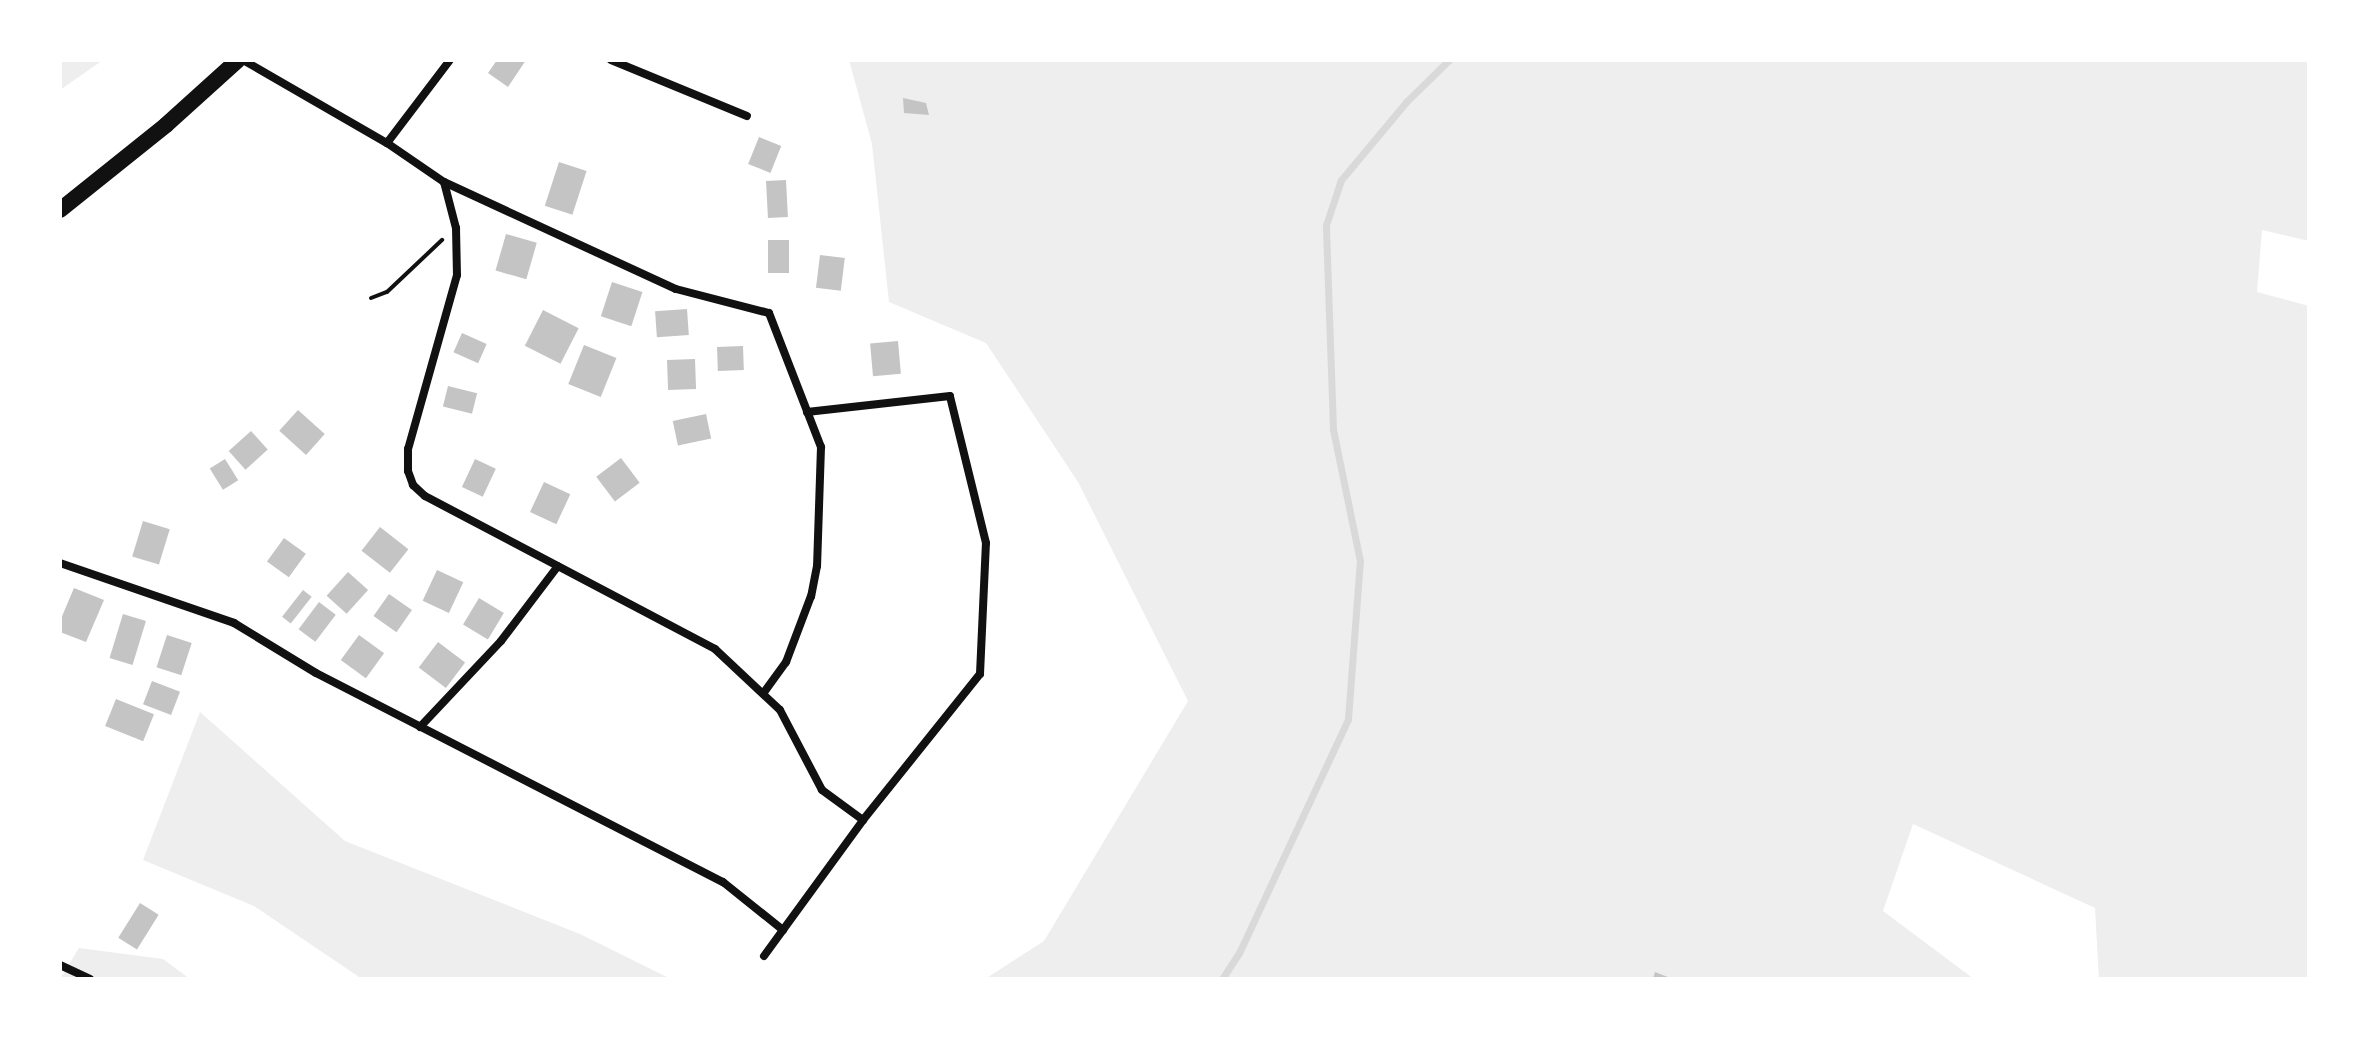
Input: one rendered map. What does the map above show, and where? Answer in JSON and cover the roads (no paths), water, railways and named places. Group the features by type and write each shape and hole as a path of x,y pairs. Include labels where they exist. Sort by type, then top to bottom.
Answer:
{"main road":[{"path":"60,210 241,60"}],"street":[{"path":"241,60 387,143 444,182 676,289 769,313 821,447 817,566 797,636 786,662 763,694"},
{"path":"387,143 450,60"},
{"path":"611,60 747,116"},
{"path":"444,182 456,228 457,275 408,449 408,471 413,485 425,496 715,649 780,710 822,790 863,820"},
{"path":"764,956 863,820 980,674 986,543 950,396 807,412"},
{"path":"60,563 234,623 316,673 723,882 783,930"},
{"path":"420,727 509,632 558,566"},
{"path":"60,965 90,979"}],"waterway":[{"path":"1222,979 1239,953 1348,719 1360,561 1333,429 1326,225 1341,180 1406,102 1449,60"}]}
